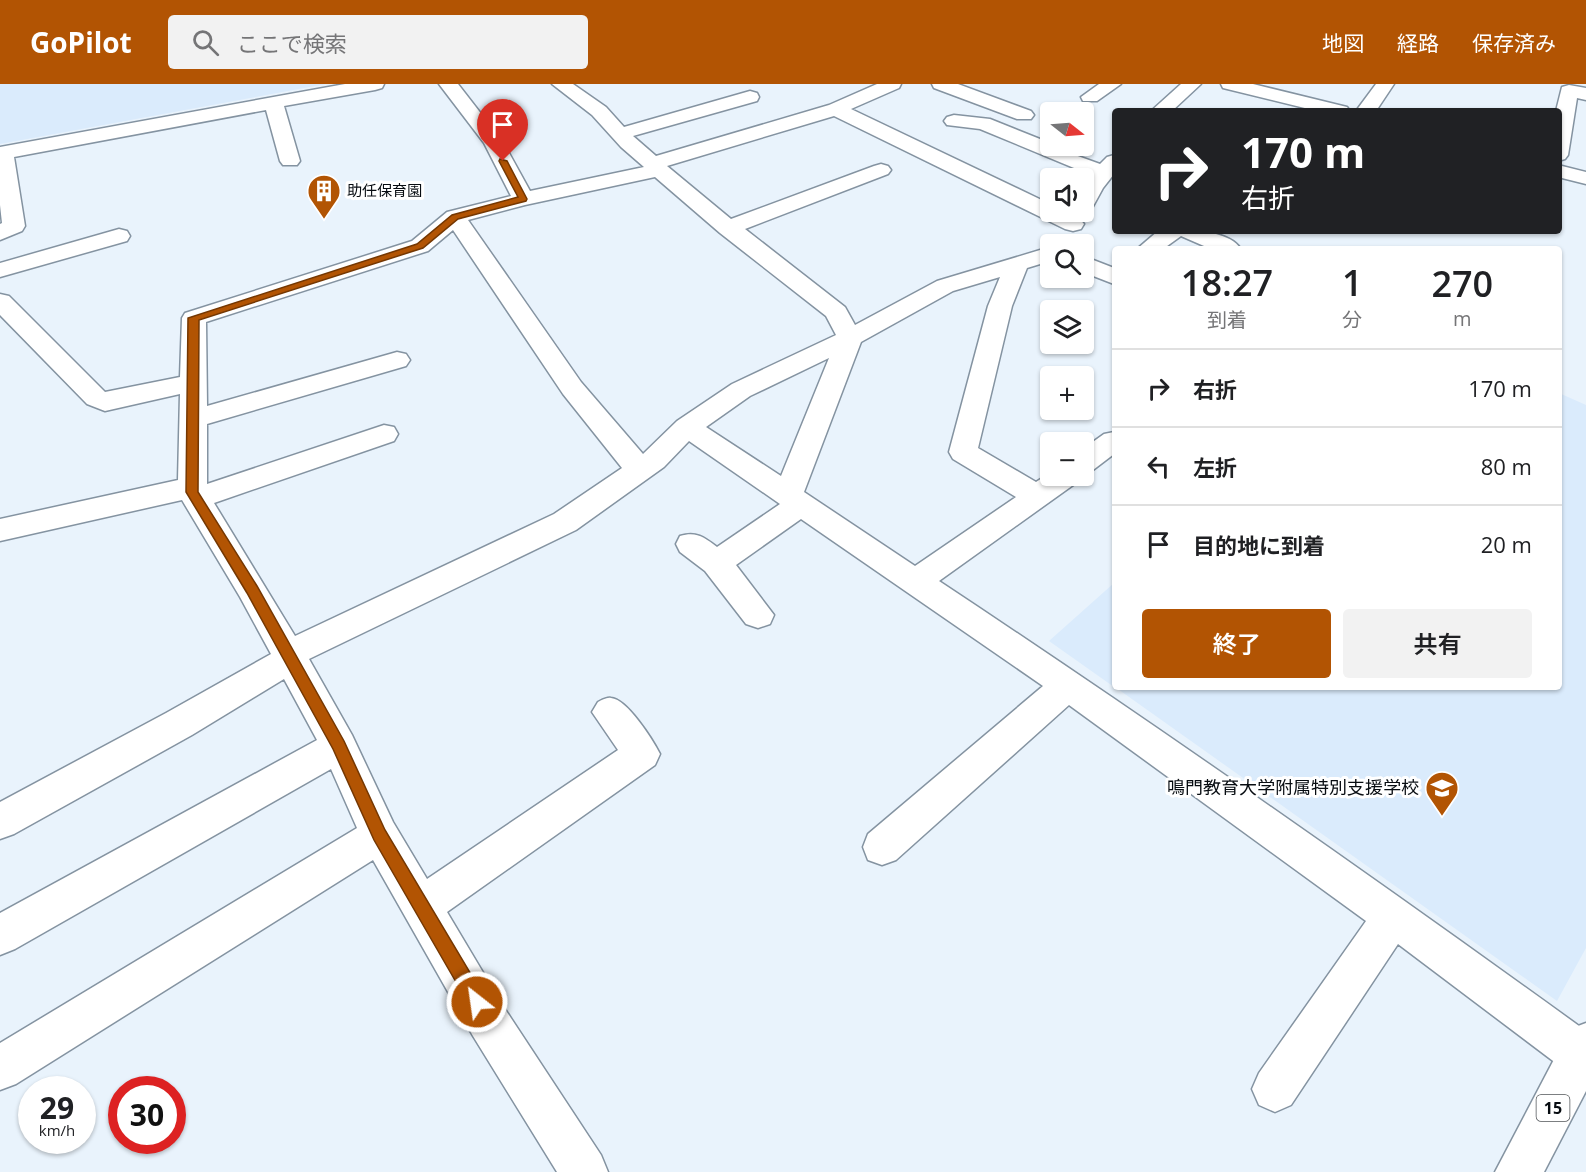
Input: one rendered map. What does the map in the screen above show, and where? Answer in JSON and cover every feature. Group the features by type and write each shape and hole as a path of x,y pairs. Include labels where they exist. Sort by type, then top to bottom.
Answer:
{"street":[{"path":"0,233 14,226 1,152 375,84"},
{"path":"448,84 494,142 523,199"},
{"path":"561,84 599,111 655,167 728,228 836,312 850,338 795,499 716,563"},
{"path":"584,1172 489,1021 379,835 339,746 252,589 194,493 194,318 420,246 455,217 523,199 637,177 655,167 836,109 892,84"},
{"path":"941,84 1030,118"},
{"path":"1090,97 1112,84"},
{"path":"1164,108 1192,84"},
{"path":"1230,84 1328,108"},
{"path":"1368,108 1385,84"},
{"path":"1562,134 1569,91 1586,94"},
{"path":"620,134 750,97"},
{"path":"274,104 290,161"},
{"path":"836,109 1040,176"},
{"path":"954,121 983,123 1052,168"},
{"path":"1564,123 1586,127"},
{"path":"728,228 881,170"},
{"path":"1562,172 1586,178"},
{"path":"1094,193 1112,196"},
{"path":"455,217 572,388 640,470"},
{"path":"1152,246 1169,234"},
{"path":"1196,234 1220,246"},
{"path":"0,270 119,236"},
{"path":"0,822 179,724 289,657 565,522 654,460 687,426 741,390 850,338 945,286 1040,257"},
{"path":"1017,264 1000,306 963,452 1037,496"},
{"path":"1094,267 1112,275"},
{"path":"1,303 96,398 105,402 194,382"},
{"path":"193,419 397,360"},
{"path":"687,426 1068,685 1584,1049"},
{"path":"0,530 194,493 384,434"},
{"path":"1094,455 1112,442"},
{"path":"915,582 1052,486"},
{"path":"691,544 716,563 758,615"},
{"path":"882,847 1068,685"},
{"path":"422,906 642,754 609,712"},
{"path":"0,935 339,746"},
{"path":"0,1068 379,835"},
{"path":"1275,1089 1393,916"},
{"name":"15","path":"1519,1172 1584,1049"}],"shaded area":[{"path":"0,84 326,84 0,144"},
{"name":"鳴門教育大学附属特別支援学校","path":"1562,394 1586,405 1586,948 1557,1001 1119,690 1562,690"},
{"path":"1112,585 1112,686 1049,641"}],"place":[{"name":"助任保育園","path":"324,220"},
{"name":"鳴門教育大学附属特別支援学校","path":"1442,817"}],"route":[{"path":"477,1002 379,835 339,746 252,589 192,492 194,318 420,246 455,217 523,199 503,161"}]}
